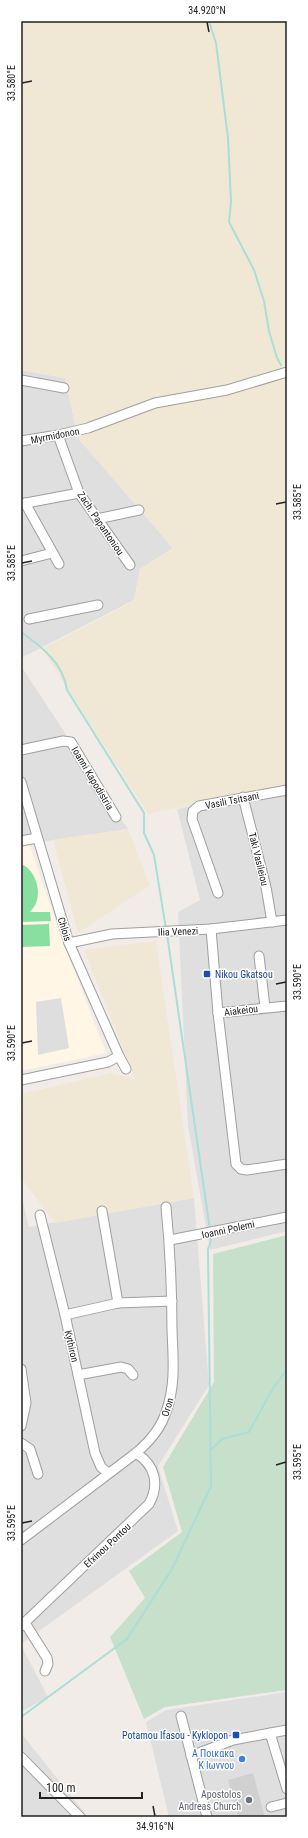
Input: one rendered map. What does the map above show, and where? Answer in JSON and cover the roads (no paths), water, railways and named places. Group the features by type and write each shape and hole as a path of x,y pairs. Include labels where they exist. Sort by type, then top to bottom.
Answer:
{"street":[{"name":"Myrmidonon","path":"21,441 88,428 155,403 227,390 287,372"},
{"path":"21,380 64,388"},
{"name":"Zach. Papantoniou","path":"58,435 80,493 130,565"},
{"path":"59,564 23,504 80,493"},
{"path":"97,518 139,510"},
{"path":"21,561 52,552"},
{"path":"29,619 98,605"},
{"name":"Ioanni Kapodistria","path":"21,750 63,741 71,742 116,816"},
{"name":"Chlois","path":"21,782 69,943 126,1069"},
{"name":"Vasili Tsitsani","path":"218,893 192,819 192,813 199,806 287,790"},
{"name":"Taki Vasileiou","path":"244,797 266,887 272,922"},
{"path":"21,841 37,838"},
{"name":"Ilia Venezi","path":"69,943 112,934 211,929 287,920"},
{"path":"211,929 218,1014 236,1164 241,1169 247,1170 287,1164"},
{"name":"Aiakeiou","path":"259,956 265,1007"},
{"name":"Aiakeiou","path":"218,1014 265,1007 287,1006"},
{"path":"21,1080 108,1062 119,1056"},
{"name":"Oron","path":"22,1537 136,1453 146,1444 159,1427 169,1402 173,1380 170,1240 166,1207"},
{"path":"102,1211 118,1303"},
{"name":"Kythiron","path":"40,1215 65,1315 95,1452 101,1467 108,1473"},
{"name":"Ioanni Polemi","path":"170,1240 287,1217"},
{"path":"65,1315 118,1303 172,1301"},
{"path":"78,1375 121,1367 128,1369 133,1375"},
{"path":"21,1369 26,1403 21,1426"},
{"path":"21,1443 30,1449 38,1474"},
{"name":"Efxinou Pontou","path":"23,1625 149,1504 155,1489 154,1473 145,1459 136,1453"},
{"path":"23,1625 47,1658 48,1664 45,1671"},
{"path":"181,1716 206,1817"},
{"path":"191,1756 233,1740 287,1730"},
{"path":"270,1733 287,1789"},
{"path":"21,1756 80,1817"},
{"path":"271,1807 287,1803"}],"waterway":[{"path":"209,21 216,43 228,138 231,202 229,222 254,270 264,301 269,331 277,358 281,365"},
{"path":"21,632 44,650 56,664 65,680 67,690 144,813 144,833 154,855 166,929"},
{"path":"167,934 210,1230"},
{"path":"21,1717 127,1639 172,1569 211,1486 208,1249 211,1241 210,1235"},
{"path":"212,1449 222,1439 249,1432 273,1388 287,1370"}],"place":[{"name":"Nikou Gkatsou","path":"207,974"},
{"name":"Potamou Ifasou - Kyklopon","path":"236,1735"},
{"name":"Α Ποικακα Κ Ιωννου","path":"242,1759"},
{"name":"Apostolos Andreas Church","path":"249,1800"}]}
